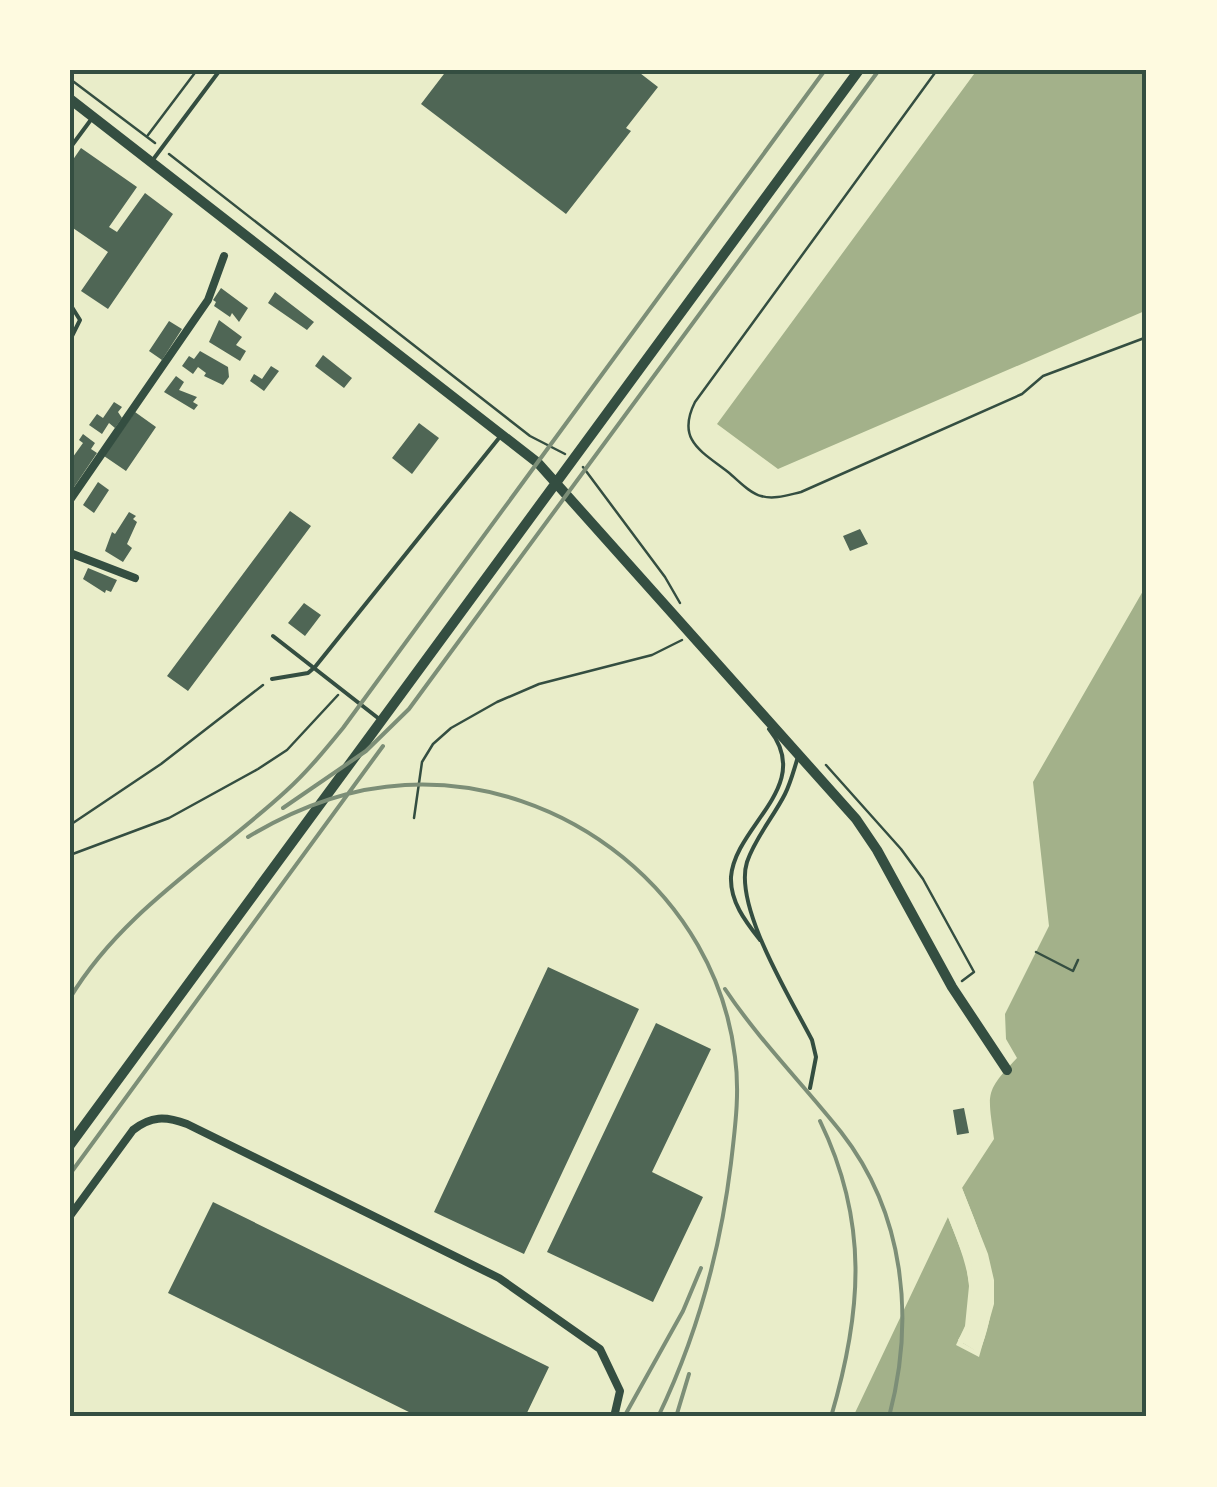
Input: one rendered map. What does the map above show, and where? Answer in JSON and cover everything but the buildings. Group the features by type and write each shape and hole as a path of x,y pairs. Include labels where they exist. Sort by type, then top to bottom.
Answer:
{"street":[{"path":"70,1146 859,70"},
{"path":"70,99 538,463 856,819 952,987 1007,1070"},
{"path":"70,500 208,300 224,256"},
{"path":"70,552 135,578"},
{"path":"70,1216 133,1130 158,1117 187,1124 499,1278 600,1349 620,1392 614,1417"}],"lane":[{"path":"152,162 220,70"},
{"path":"70,148 94,117"},
{"path":"70,304 80,320 70,340"},
{"path":"272,679 308,673 315,667 502,434"},
{"path":"273,636 382,720"},
{"path":"748,695 775,737 783,770 779,786 738,855 731,876 733,895 742,916 762,943"},
{"path":"800,753 787,790 749,856 744,874 745,893 762,943 812,1040 816,1057 810,1088"}],"path":[{"path":"147,136 196,70"},
{"path":"937,70 695,402 687,427 694,446 757,495 773,498 801,492 1022,394 1043,376 1147,337"},
{"path":"70,80 530,436 575,461"},
{"path":"414,818 422,762 433,744 451,728 516,693 652,655 692,634"},
{"path":"70,825 162,764 272,679"},
{"path":"70,855 169,818 258,769 287,750 342,691"},
{"path":"1036,952 1073,971 1078,960"}],"shaded area":[{"path":"977,70 1147,70 1147,310 778,469 717,424"},
{"path":"1147,584 1147,1417 853,1417 948,1217 965,1263 970,1295 966,1326 958,1340 979,1353 987,1330 992,1289 985,1249 962,1188 994,1139 991,1094 1017,1058 1006,1039 1005,1014 1049,926 1033,782"}],"pier":[{"path":"962,1188 994,1280 994,1304 979,1357 956,1345 965,1326 969,1286 966,1263 948,1217 950,1212 971,1262 974,1304 963,1343 975,1350 989,1303 989,1280 959,1194"}],"railway":[{"path":"70,998 91,967 142,912 286,791 343,728 825,70"},
{"path":"283,808 366,751 409,709 879,70"},
{"path":"70,1174 383,746"},
{"path":"248,837 304,809 364,790 405,785 464,787 521,801 575,825 623,857 664,898 698,945 722,999 735,1057 734,1137 713,1262 695,1325 658,1417"},
{"path":"725,989 841,1132 879,1197 899,1269 902,1305 897,1380 889,1417"},
{"path":"820,1121 847,1195 856,1268 849,1341 831,1417"},
{"path":"624,1417 683,1311 701,1268"},
{"path":"676,1417 689,1374"}]}
